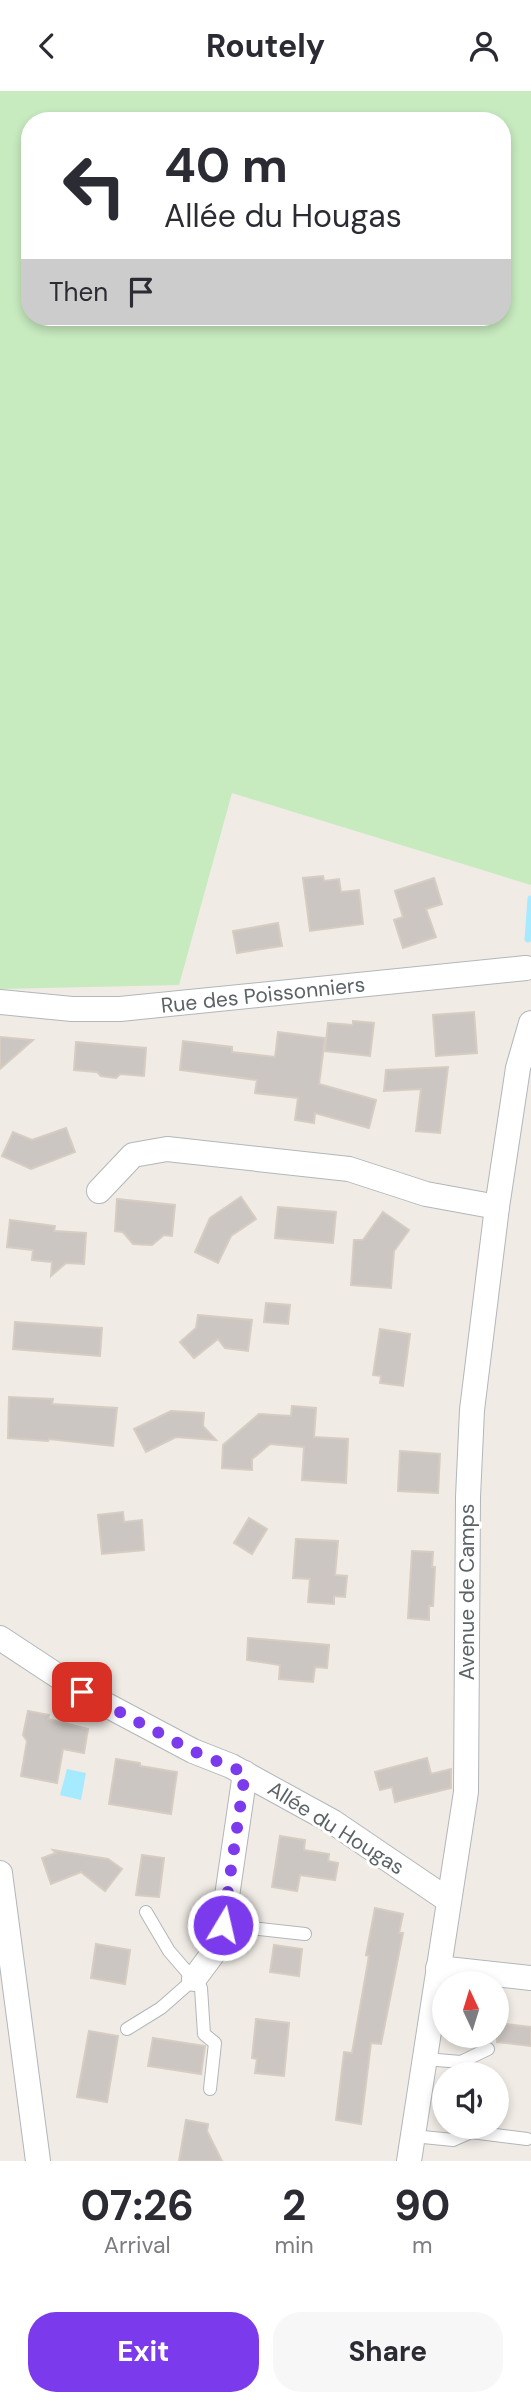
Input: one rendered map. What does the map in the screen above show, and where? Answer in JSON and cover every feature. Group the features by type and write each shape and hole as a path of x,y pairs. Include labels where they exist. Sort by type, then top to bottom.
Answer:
{"street":[{"name":"Rue des Poissonniers","path":"0,1002 72,1009 120,1009 529,970"},
{"name":"Avenue de Camps","path":"409,2161 466,1792 468,1497 472,1410 497,1207 518,1068 531,1023"},
{"path":"99,1191 132,1155 167,1149 349,1169 426,1194 497,1207"},
{"name":"Allée du Hougas","path":"0,1638 82,1692 193,1751 245,1773 333,1822 448,1901"},
{"path":"194,1979 220,1944 245,1773"},
{"path":"0,1873 7,1984 38,2161"},
{"path":"438,1968 531,1978"}],"lane":[{"path":"146,1912 169,1951 201,1988 204,2033 215,2043 210,2089"},
{"path":"223,1925 305,1934"},
{"path":"127,2029 161,2008 194,1979"},
{"path":"425,2059 460,2062 488,2049"},
{"path":"413,2136 453,2140 471,2132 527,2139"}],"green space":[{"path":"0,91 531,91 531,885 232,793 179,985 0,989"}],"water":[{"path":"67,1769 86,1773 81,1800 60,1795"}],"building":[{"path":"323,876 324,881 339,879 341,892 359,890 363,924 310,931 303,878"},
{"path":"434,878 442,904 426,909 436,937 403,948 394,920 403,917 395,891"},
{"path":"278,923 282,946 237,953 233,931"},
{"path":"474,1012 477,1053 436,1056 433,1015"},
{"path":"353,1021 374,1023 370,1056 325,1051 328,1023 353,1025"},
{"path":"278,1032 325,1038 319,1084 376,1100 369,1128 315,1113 314,1123 295,1120 298,1098 255,1093 257,1080 180,1070 183,1041 232,1047 232,1052 275,1057"},
{"path":"0,1037 33,1040 0,1069"},
{"path":"76,1042 146,1048 144,1076 120,1074 116,1078 101,1076 97,1072 74,1070"},
{"path":"448,1067 440,1133 416,1131 421,1089 384,1091 386,1070"},
{"path":"66,1128 75,1152 31,1169 2,1156 13,1132 32,1140"},
{"path":"241,1197 256,1219 231,1236 218,1263 195,1252 210,1218"},
{"path":"117,1199 175,1205 172,1236 164,1235 152,1245 133,1244 123,1232 115,1231"},
{"path":"278,1207 336,1212 333,1243 275,1238"},
{"path":"383,1212 409,1230 394,1251 391,1288 351,1285 354,1240 363,1240"},
{"path":"10,1220 55,1226 54,1231 86,1233 84,1264 66,1263 51,1276 52,1262 32,1260 33,1250 7,1247"},
{"path":"266,1303 290,1305 288,1324 264,1322"},
{"path":"198,1315 252,1320 248,1351 225,1348 218,1339 194,1358 180,1342 196,1328"},
{"path":"15,1322 102,1328 100,1356 13,1349"},
{"path":"380,1329 410,1334 403,1386 380,1383 381,1376 373,1375"},
{"path":"9,1397 53,1399 52,1404 117,1408 113,1446 49,1439 8,1438"},
{"path":"292,1406 316,1408 314,1437 348,1439 346,1483 302,1480 304,1447 270,1444 252,1459 252,1470 222,1468 223,1445 259,1414 291,1416"},
{"path":"171,1411 204,1413 203,1426 216,1440 176,1437 146,1452 134,1429"},
{"path":"400,1451 440,1454 438,1493 398,1491"},
{"path":"123,1512 124,1522 142,1520 144,1550 102,1554 98,1515"},
{"path":"249,1518 267,1529 252,1554 234,1543"},
{"path":"296,1539 338,1541 335,1575 347,1576 345,1597 334,1596 334,1604 308,1602 310,1579 293,1578"},
{"path":"412,1551 433,1552 433,1606 429,1606 429,1620 408,1618"},
{"path":"248,1638 329,1645 327,1668 315,1667 313,1682 279,1679 280,1665 247,1660"},
{"path":"28,1711 49,1715 48,1719 88,1729 84,1753 63,1749 57,1783 21,1776 27,1741 23,1735"},
{"path":"427,1758 431,1774 451,1769 451,1788 395,1802 392,1787 380,1790 375,1772"},
{"path":"116,1759 177,1772 171,1814 109,1804"},
{"path":"280,1836 305,1840 304,1850 329,1854 328,1861 338,1863 335,1880 300,1875 297,1891 272,1887"},
{"path":"53,1850 108,1859 122,1869 105,1891 81,1872 51,1884 42,1858 56,1853"},
{"path":"142,1855 164,1858 159,1897 136,1895"},
{"path":"375,1908 403,1914 399,1933 403,1933 381,2044 371,2043 361,2124 336,2120 344,2052 352,2053"},
{"path":"96,1944 130,1950 125,1984 91,1978"},
{"path":"274,1945 302,1949 299,1976 270,1972"},
{"path":"256,2019 289,2023 284,2076 255,2073 257,2059 252,2058"},
{"path":"509,2024 531,2027 531,2046 509,2043"},
{"path":"89,2031 118,2036 107,2102 77,2097"},
{"path":"153,2038 205,2046 201,2074 148,2066"},
{"path":"186,2120 208,2124 207,2131 222,2161 179,2161"}],"waterway":[{"path":"528,939 531,899"}],"route":[{"path":"82,1692 193,1751 245,1773 223,1925"}]}
